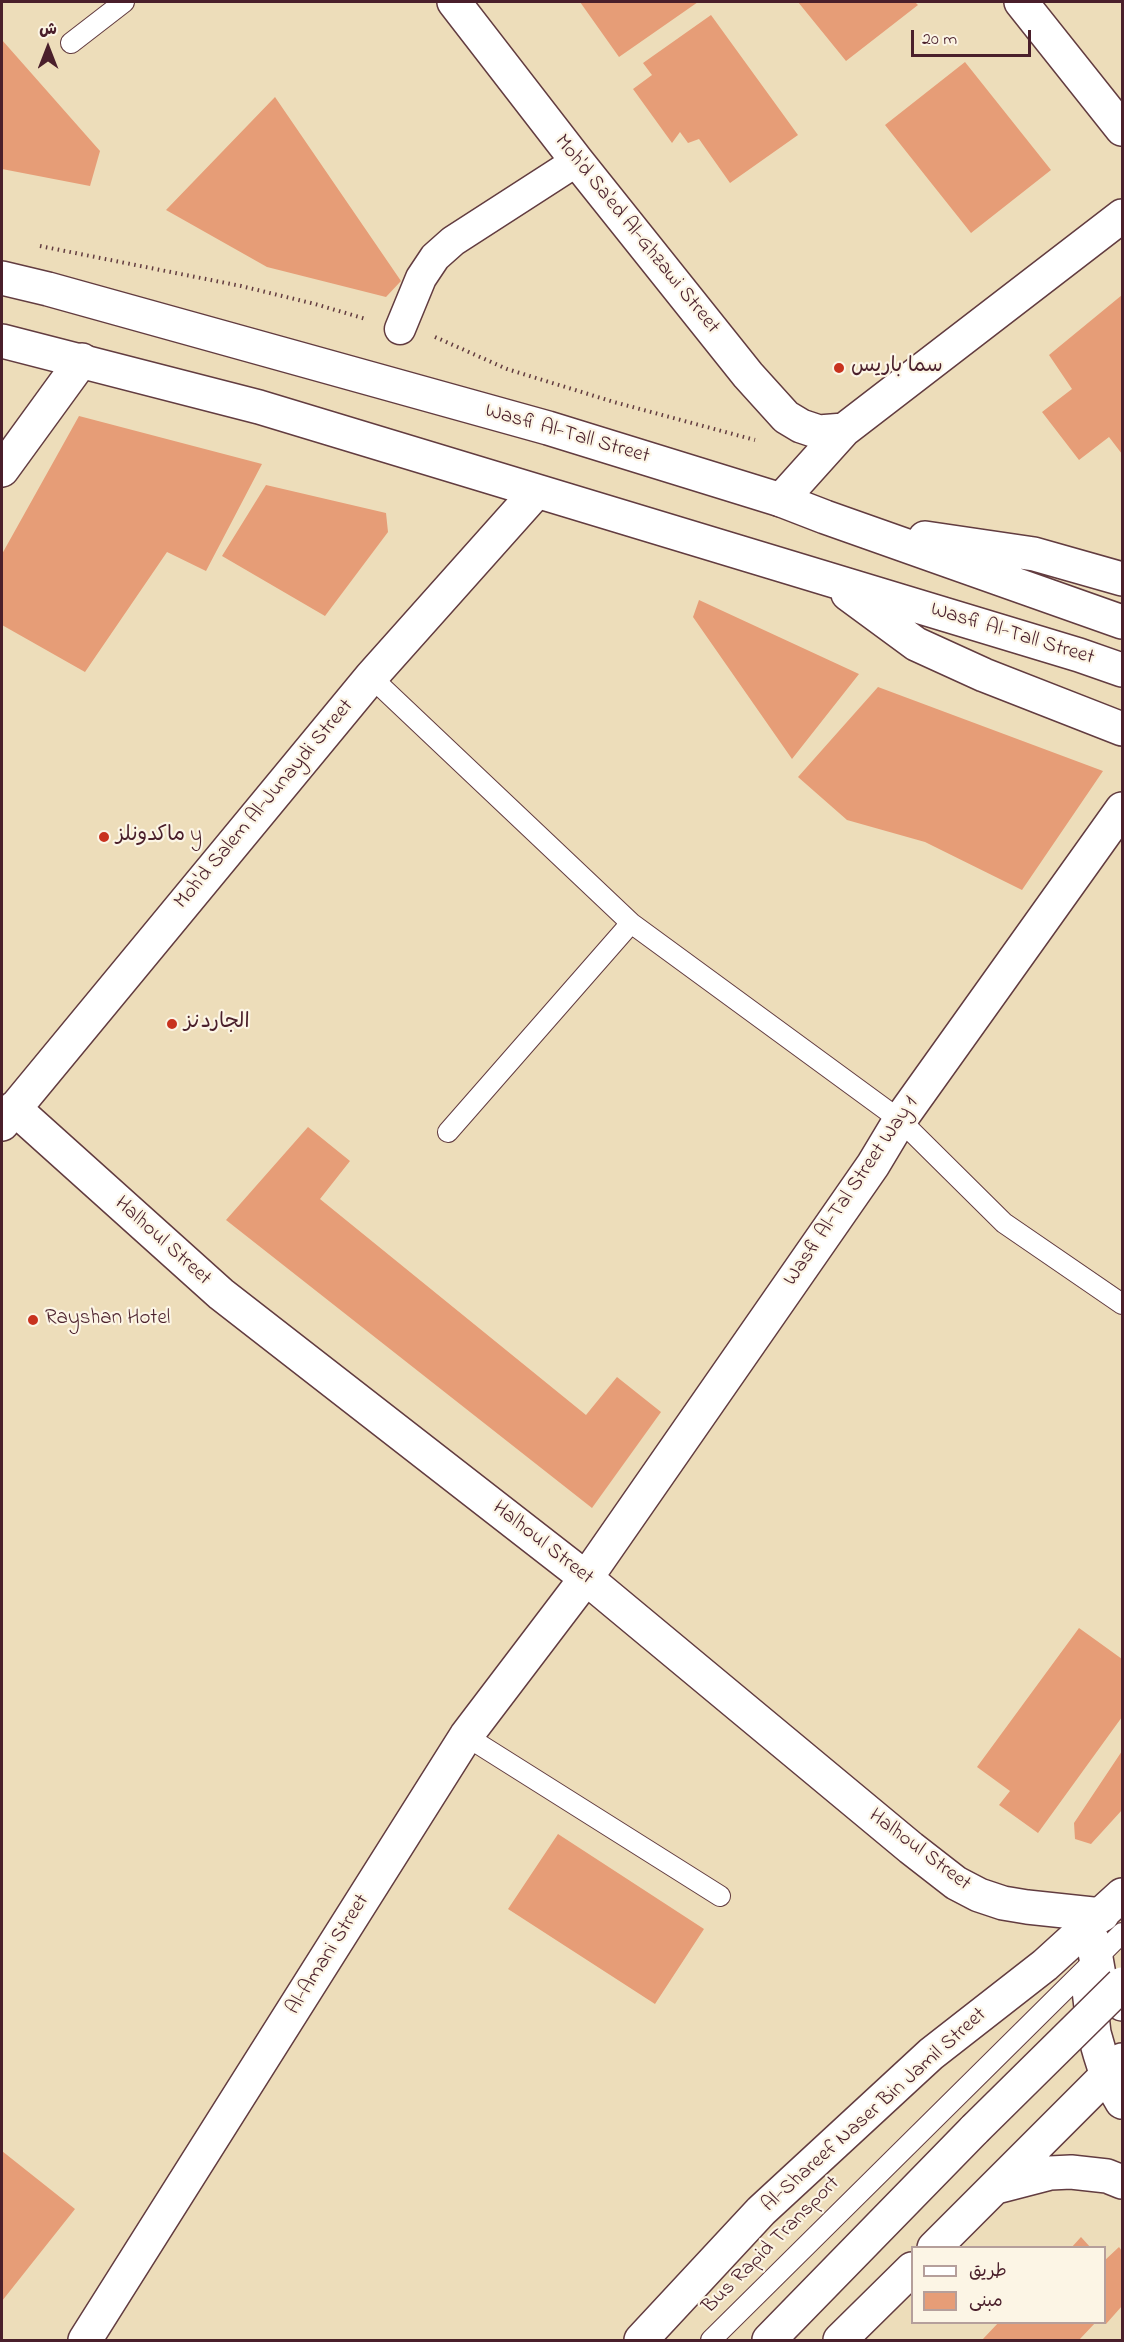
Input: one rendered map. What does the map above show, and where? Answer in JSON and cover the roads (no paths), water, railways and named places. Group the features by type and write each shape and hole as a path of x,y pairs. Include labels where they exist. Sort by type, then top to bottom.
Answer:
{"main road":[{"name":"Moh'd Sa'ed Al-Ghzawi Street","path":"454,2 577,161 748,375 786,417 801,426 819,432 844,430"},
{"path":"1021,2 1122,129"},
{"path":"781,500 844,430 1122,216"},
{"name":"Wasfi Al-Tall Street","path":"2,278 548,428 781,500 1122,622"},
{"name":"Wasfi Al-Tall Street","path":"2,341 259,407 827,578 1122,670"},
{"path":"2,470 82,360"},
{"name":"Moh'd Salem Al-Junaydi Street","path":"8,1116 371,677 536,492"},
{"path":"866,531 1034,554 1122,579"},
{"path":"827,578 915,644 984,675 1122,729"},
{"name":"Wasfi Al-Tal Street Way 1","path":"586,1578 873,1166 900,1120 1122,809"},
{"name":"Halhoul Street","path":"8,1116 221,1294 586,1578 956,1883 979,1895 1002,1903 1027,1907 1104,1934"},
{"name":"Al-Amani Street","path":"85,2340 466,1737 586,1578"},
{"path":"1104,1934 1099,1975 1107,1990 1122,2004"},
{"path":"935,2246 996,2187 1117,2079 1092,2021 1104,1934"},
{"name":"Al-Shareef Naser Bin Jamil Street","path":"641,2340 761,2211 932,2054 1045,1965 1104,1934"},
{"path":"769,2340 975,2129 1122,1984"},
{"path":"996,2187 1050,2174 1071,2172 1107,2176 1122,2182"},
{"path":"840,2340 911,2270"}],"street":[{"path":"400,329 421,278 435,257 453,241 577,161"}],"lane":[{"path":"70,43 124,2"},
{"path":"371,677 631,923 900,1120 1004,1223 1122,1304"},
{"path":"448,1132 631,923"},
{"path":"466,1737 720,1896"},
{"name":"Bus Rapid Transport","path":"711,2340 1104,1934"}],"place":[{"name":"سما باريس","path":"839,368"},
{"name":"ماكدونلز y","path":"104,837"},
{"name":"الجاردنز","path":"172,1024"},
{"name":"Rayshan Hotel","path":"33,1320"}]}
